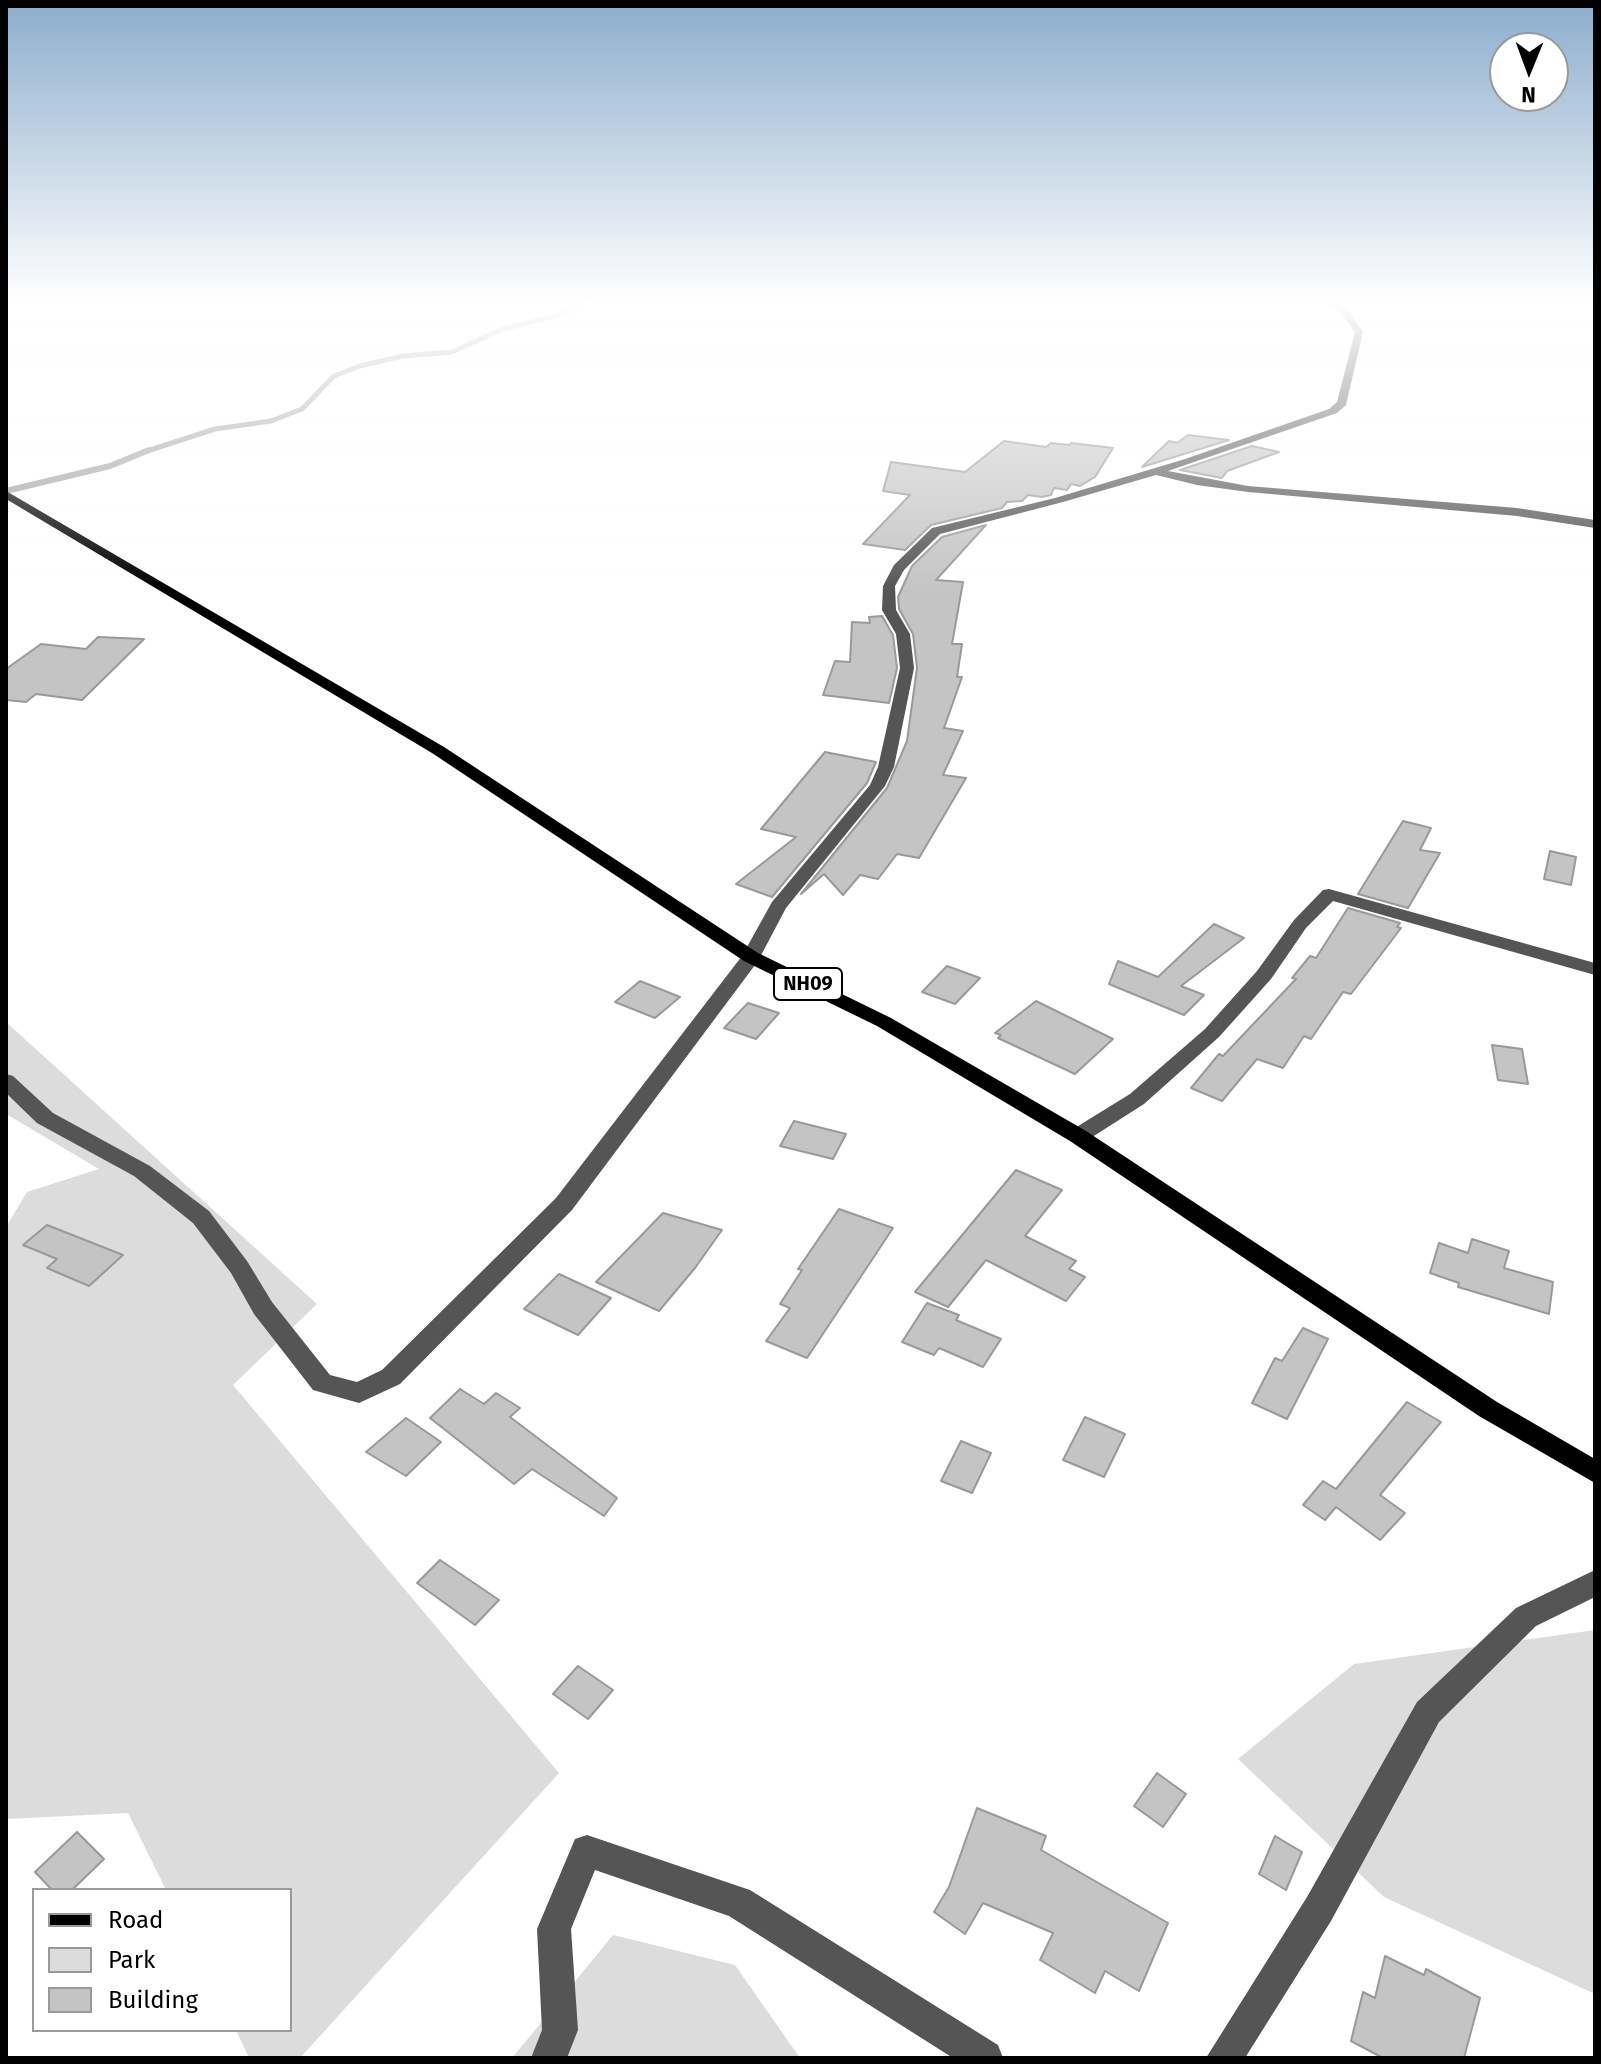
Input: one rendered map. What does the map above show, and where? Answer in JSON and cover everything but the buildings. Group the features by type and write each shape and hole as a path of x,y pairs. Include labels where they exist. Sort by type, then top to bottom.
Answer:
{"main road":[{"name":"NH09","path":"12,497 438,750 751,957 884,1022 1078,1136 1488,1409 1595,1472"}],"street":[{"path":"6,1081 45,1118 142,1171 201,1217 239,1267 263,1308 322,1383 359,1393 391,1377 564,1204 751,957 778,906 877,786 886,767 907,668 903,634 889,610 889,586 898,568 936,531 1059,500 1155,471 1333,411 1343,399"},
{"path":"1155,471 1197,482 1248,489 1517,512 1595,524"},
{"path":"1078,1136 1137,1099 1212,1033 1264,975 1300,924 1329,894 1595,969"},
{"path":"1224,2058 1319,1909 1428,1712 1526,1617 1595,1583"},
{"path":"549,2058 560,2030 554,1929 587,1851 738,1902 985,2058"}],"green space":[{"path":"6,1022 317,1304 233,1385 559,1773 300,2058 249,2058 237,2032 292,2032 292,1888 165,1888 128,1813 6,1819 6,1227 27,1192 99,1169 6,1114"},
{"path":"1595,1630 1595,1994 1384,1897 1238,1759 1354,1664"},
{"path":"613,1935 735,1965 800,2058 512,2058"}],"waterway":[{"path":"145,452 215,429 271,421 302,409 311,399"},
{"path":"145,452 149,450"},
{"path":"6,491 110,466 145,452"}]}
